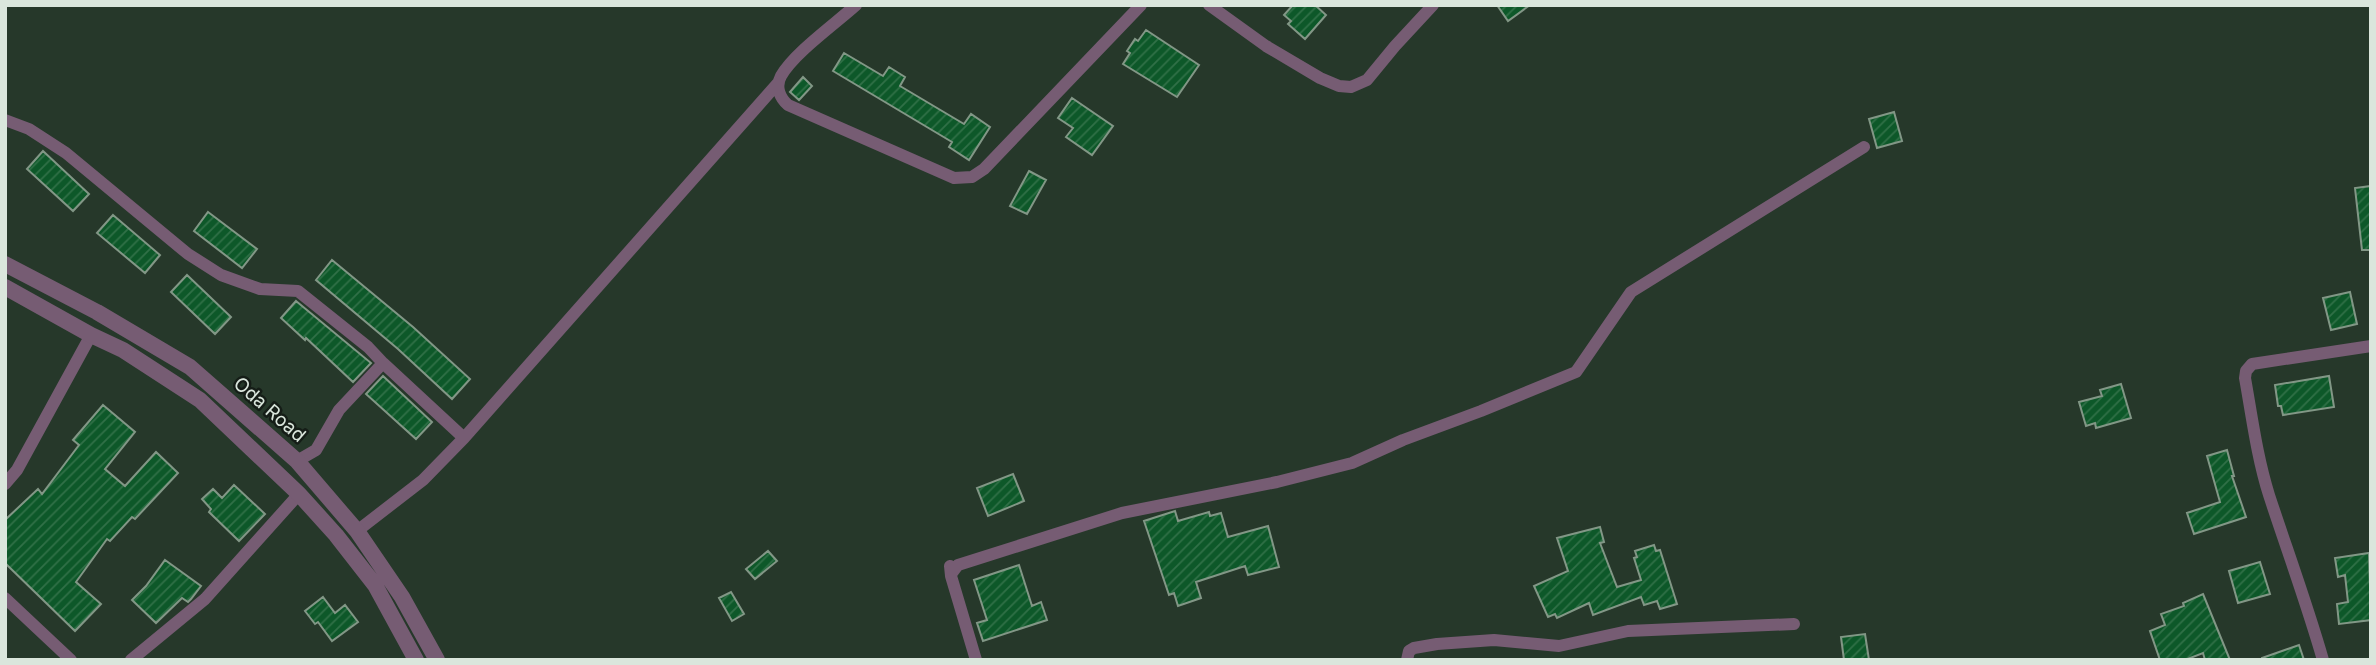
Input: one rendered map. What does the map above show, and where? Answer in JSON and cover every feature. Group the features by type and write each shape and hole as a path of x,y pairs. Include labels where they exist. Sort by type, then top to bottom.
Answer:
{"street":[{"path":"357,531 423,480 464,438 798,57 856,5"},
{"path":"778,83 780,95 788,105 934,171 954,178 972,177 984,169 1141,5"},
{"path":"1209,5 1266,46 1320,79 1351,87 1367,80 1433,5"},
{"path":"5,120 29,130 66,153 188,254 221,275 260,289 298,291 368,347 464,438"},
{"path":"976,660 951,576 950,563 952,573 958,565 1122,513 1277,482 1352,463 1403,440 1576,372 1631,292 1864,147"},
{"name":"Oda Road","path":"5,264 97,312 190,367 297,461 357,531 402,597 437,660"},
{"name":"Oda Road","path":"5,287 123,350 200,400 299,494 336,535 375,584 416,660"},
{"path":"5,484 17,470 91,335"},
{"path":"2323,660 2260,461 2246,371 2252,365 2371,346"},
{"path":"297,461 317,450 337,413 383,363"},
{"path":"131,660 205,599 299,494"},
{"path":"5,598 71,660"},
{"path":"1407,660 1409,651 1414,648 1437,644 1494,640 1559,646 1628,631 1794,624"}],"building":[{"path":"1293,5 1315,5 1326,15 1305,39 1288,24 1291,21 1284,15"},
{"path":"1497,5 1530,5 1508,21"},
{"path":"1146,30 1199,65 1177,97 1123,64 1135,39 1138,41"},
{"path":"844,53 883,76 889,67 905,77 900,86 964,124 971,114 990,127 969,160 949,147 952,142 833,71"},
{"path":"803,77 812,86 799,100 790,92"},
{"path":"1072,98 1113,126 1092,155 1066,137 1073,128 1058,118"},
{"path":"1894,112 1902,141 1877,148 1869,119"},
{"path":"43,151 89,194 73,211 27,169"},
{"path":"1029,171 1046,180 1027,214 1010,206"},
{"path":"2371,186 2371,250 2362,250 2355,188"},
{"path":"208,212 257,249 242,268 194,231"},
{"path":"113,215 160,255 145,273 97,233"},
{"path":"332,260 413,327 470,379 452,399 316,280"},
{"path":"187,275 231,317 215,334 171,292"},
{"path":"2350,292 2357,324 2331,330 2323,298"},
{"path":"296,301 371,363 353,382 281,318"},
{"path":"383,376 432,422 416,439 366,394"},
{"path":"2329,376 2334,407 2283,415 2281,406 2278,406 2275,385"},
{"path":"2121,384 2131,418 2096,428 2095,423 2086,426 2079,402 2102,396 2100,390"},
{"path":"103,405 135,432 105,469 125,486 156,452 178,473 135,519 132,517 110,541 107,539 76,582 101,604 75,631 5,563 5,520 38,489 42,494 79,445 73,440"},
{"path":"2227,450 2232,476 2246,517 2194,534 2187,513 2220,502 2207,456"},
{"path":"1013,474 1024,501 988,516 977,488"},
{"path":"234,485 265,514 239,541 209,512 211,509 202,499 213,489 222,498"},
{"path":"1175,511 1178,521 1209,512 1210,516 1221,513 1228,537 1268,526 1279,567 1248,575 1245,566 1196,582 1201,598 1178,606 1174,593 1169,595 1144,521"},
{"path":"1600,527 1604,542 1600,543 1617,587 1641,580 1634,558 1637,557 1635,551 1654,545 1656,551 1660,550 1677,604 1660,609 1657,601 1644,605 1641,597 1593,615 1589,603 1557,618 1555,614 1548,617 1534,586 1568,571 1557,538"},
{"path":"768,551 777,561 755,579 746,569"},
{"path":"2369,553 2371,620 2339,624 2337,604 2348,602 2345,575 2338,577 2335,558"},
{"path":"165,560 201,586 188,602 182,598 156,623 132,600"},
{"path":"2260,562 2270,594 2238,603 2229,571"},
{"path":"1019,565 1032,606 1041,602 1047,620 983,641 977,623 987,620 974,580"},
{"path":"731,592 744,614 732,621 719,598"},
{"path":"2203,594 2230,660 2205,660 2203,653 2185,660 2160,660 2150,631 2165,625 2161,614 2184,606 2183,603"},
{"path":"323,597 335,613 345,605 358,622 332,641 318,622 315,624 305,611"},
{"path":"1865,634 1869,660 1844,660 1841,637"},
{"path":"2299,645 2304,660 2262,660 2262,658"}]}
